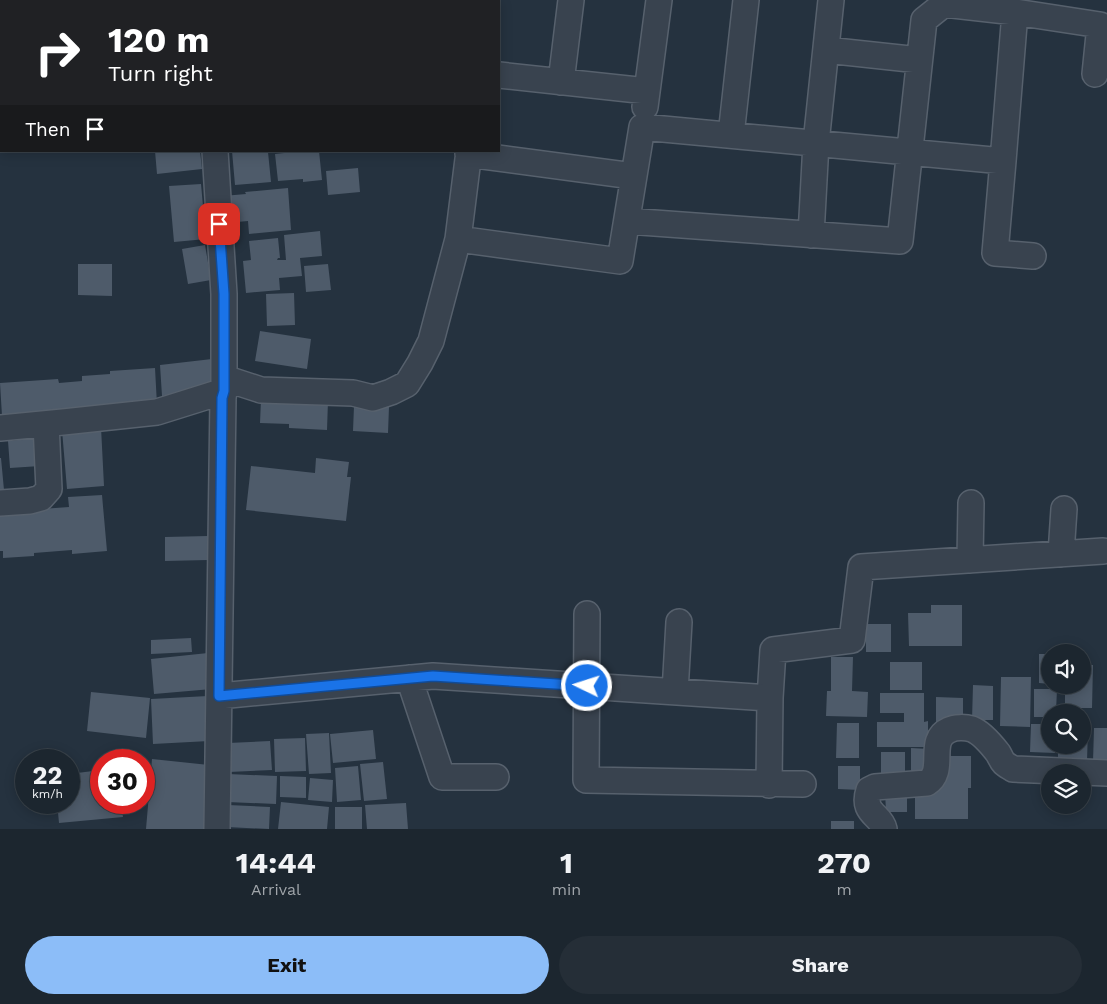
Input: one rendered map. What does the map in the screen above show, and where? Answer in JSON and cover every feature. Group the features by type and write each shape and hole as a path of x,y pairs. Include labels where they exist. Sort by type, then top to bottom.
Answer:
{"street":[{"path":"561,82 571,0"},
{"path":"458,239 620,261 642,127 659,0"},
{"path":"731,135 746,0"},
{"path":"811,235 816,143 831,0"},
{"path":"626,222 900,241 924,20 944,4 1015,12 1100,25 1095,74"},
{"path":"1015,12 994,253 1033,256"},
{"path":"826,50 919,60"},
{"path":"500,75 647,91"},
{"path":"642,127 1003,161"},
{"path":"215,152 224,294 217,829"},
{"path":"0,428 157,412 224,384 261,390 352,394 373,398 392,392 407,384 431,341 458,239 468,153 633,176"},
{"path":"0,503 30,501 41,498 49,489 46,424"},
{"path":"970,560 971,503"},
{"path":"1061,554 1064,509"},
{"path":"768,784 773,650 852,640 861,567 1103,551"},
{"path":"587,614 586,780 803,784"},
{"path":"675,692 679,622"},
{"path":"219,696 433,676 770,698"},
{"path":"409,678 442,777 496,777"},
{"path":"884,829 883,825 870,812 866,797 869,790 875,787 927,783 932,780 935,773 938,739 944,732 954,727 971,729 982,736 998,752 1004,764 1013,769 1107,773"}],"building":[{"path":"155,152 200,152 202,169 157,174"},
{"path":"232,152 268,152 271,182 235,185"},
{"path":"319,152 322,180 303,182 303,179 278,181 275,154"},
{"path":"358,168 360,192 328,195 326,171"},
{"path":"201,184 206,239 174,242 169,186"},
{"path":"288,188 291,230 249,234 248,221 226,223 223,196"},
{"path":"320,231 322,256 300,258 302,276 279,278 280,290 246,293 243,261 251,260 249,241 278,238 280,258 277,260 286,260 284,235"},
{"path":"205,245 211,280 188,284 182,249"},
{"path":"78,264 112,264 112,296 78,295"},
{"path":"328,264 331,290 306,292 304,266"},
{"path":"294,293 295,325 267,326 266,294"},
{"path":"260,331 311,339 307,369 255,361"},
{"path":"212,359 214,386 194,394 162,396 160,365"},
{"path":"155,368 157,405 2,416 0,383 58,379 59,383 82,381 82,376 110,374 110,371"},
{"path":"261,399 328,401 327,430 289,428 289,424 260,423"},
{"path":"354,406 389,407 388,433 353,431"},
{"path":"101,427 104,486 67,489 62,430"},
{"path":"38,438 40,466 10,468 8,441"},
{"path":"0,458 4,490 0,491"},
{"path":"316,458 349,462 347,477 351,477 346,521 246,510 251,466 315,473"},
{"path":"102,495 107,551 72,554 72,550 34,553 34,556 3,558 3,551 0,551 0,512 69,507 68,497"},
{"path":"208,536 208,560 165,561 165,537"},
{"path":"931,605 962,605 962,646 909,646 908,613 931,613"},
{"path":"866,624 891,624 891,652 866,652"},
{"path":"191,638 192,652 151,654 151,640"},
{"path":"208,653 212,689 154,694 151,659"},
{"path":"1039,654 1041,654 1041,683 1039,683"},
{"path":"831,657 853,657 852,691 868,692 867,717 826,716 827,691 831,691"},
{"path":"890,662 922,662 922,690 890,690"},
{"path":"1091,665 1093,665 1092,708 1091,704 1065,704 1065,694 1091,694"},
{"path":"1001,677 1031,677 1030,727 1000,726"},
{"path":"973,685 993,686 993,720 972,720"},
{"path":"1034,689 1041,689 1041,694 1057,694 1056,704 1041,704 1041,717 1034,717"},
{"path":"91,692 150,698 146,738 87,731"},
{"path":"880,693 924,693 924,722 928,721 928,747 877,747 877,722 904,722 904,713 880,713"},
{"path":"208,696 209,741 153,744 151,699"},
{"path":"936,697 963,698 963,724 936,724"},
{"path":"837,723 859,723 859,758 836,758"},
{"path":"1031,724 1041,724 1041,752 1030,752"},
{"path":"1094,728 1107,728 1107,762 1093,762"},
{"path":"373,730 376,759 333,763 330,734"},
{"path":"329,733 331,773 309,774 306,734"},
{"path":"305,738 306,771 275,772 274,739"},
{"path":"270,741 272,770 229,772 228,743"},
{"path":"911,748 929,749 929,771 911,771"},
{"path":"881,752 905,752 905,775 881,776"},
{"path":"1058,754 1087,754 1087,761 1058,760"},
{"path":"937,756 971,756 971,788 968,788 968,819 915,819 915,788"},
{"path":"155,759 209,765 204,829 146,829 147,814 155,814"},
{"path":"383,762 387,799 364,801 360,764"},
{"path":"358,766 361,800 337,802 335,768"},
{"path":"838,766 860,766 860,790 838,789"},
{"path":"90,771 90,814 123,814 123,817 59,823 58,814 80,814 80,773"},
{"path":"228,774 277,776 276,804 227,802"},
{"path":"280,776 306,777 306,798 280,797"},
{"path":"310,778 333,780 332,802 308,800"},
{"path":"885,791 907,791 907,812 886,812"},
{"path":"281,802 329,807 327,829 278,829"},
{"path":"406,803 408,829 367,829 365,805"},
{"path":"228,805 270,807 269,829 227,827"},
{"path":"335,807 362,807 362,829 335,829"},
{"path":"831,821 854,821 854,829 831,829"}],"route":[{"path":"219,224 224,294 224,391 222,398 219,696 433,676 587,686"}]}
